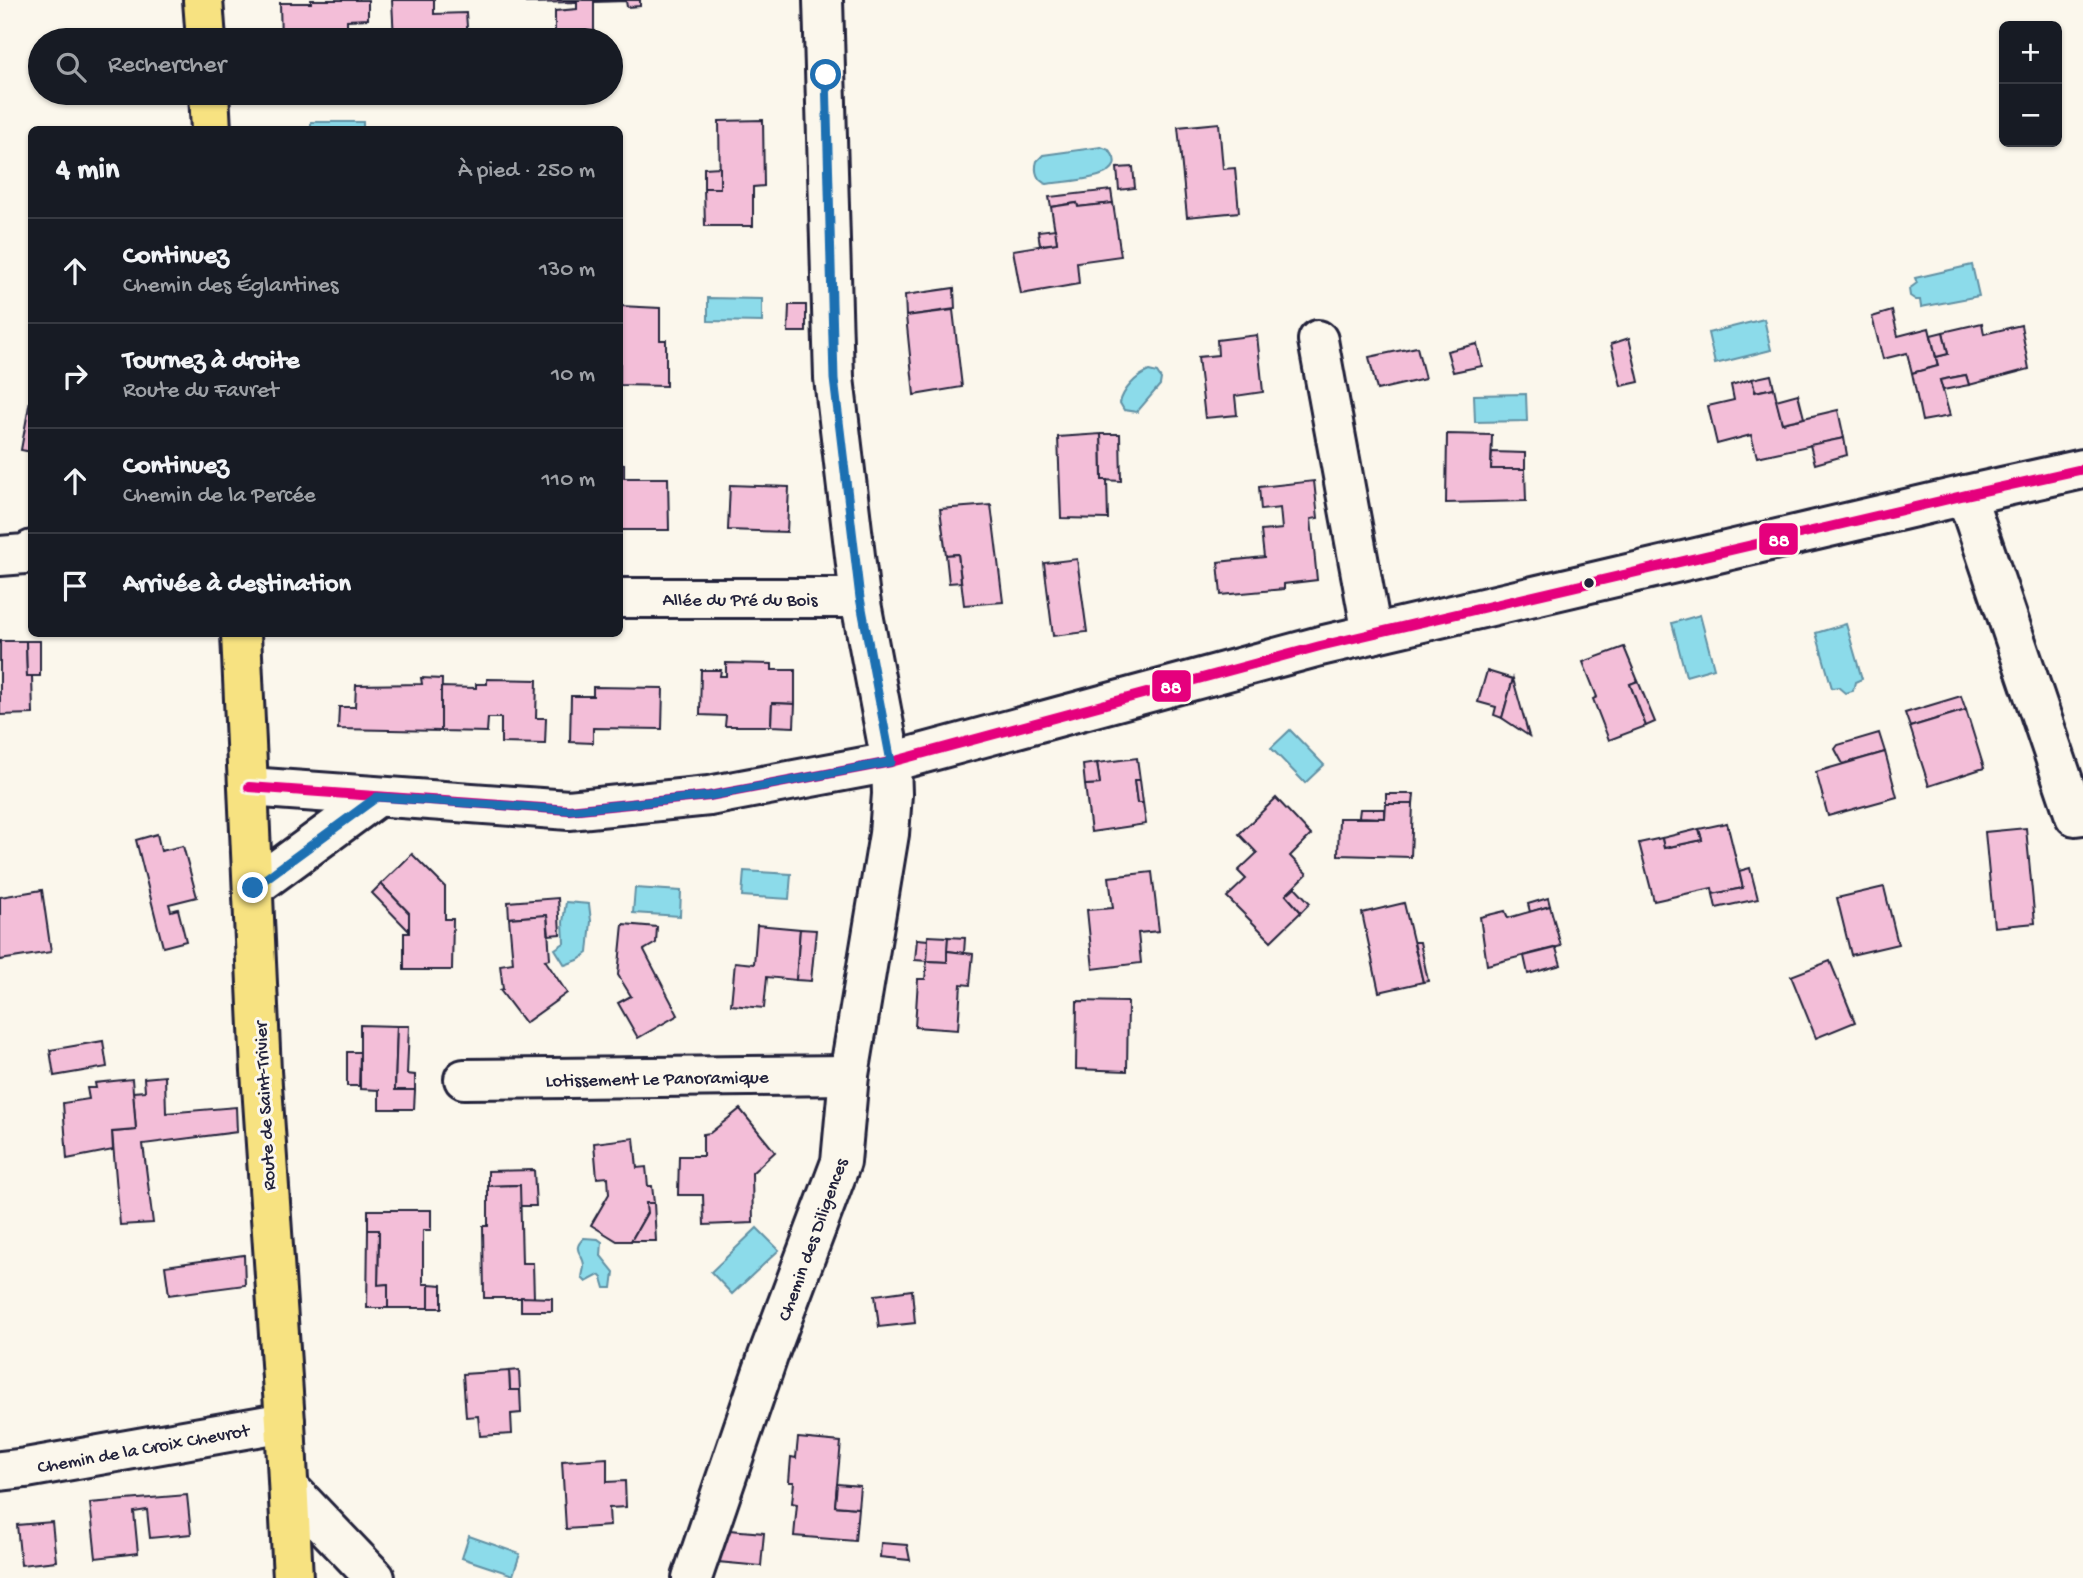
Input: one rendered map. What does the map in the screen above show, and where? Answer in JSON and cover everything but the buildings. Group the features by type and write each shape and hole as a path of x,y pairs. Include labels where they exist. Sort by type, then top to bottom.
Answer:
{"main road":[{"path":"203,0 205,28"},
{"path":"210,105 211,126"},
{"name":"Route de Saint-Trivier","path":"241,637 266,1157 293,1578"}],"street":[{"name":"Chemin des Diligences","path":"692,1578 768,1356 841,1162 849,1075 889,834 891,762 860,598 834,379 823,0"},
{"path":"1318,340 1372,634"},
{"path":"249,787 569,810 709,796 891,762 1372,634 2083,470"},
{"path":"1966,495 2075,816 2083,815"},
{"path":"0,556 28,552"},
{"name":"Allée du Pré du Bois","path":"623,598 860,598"},
{"path":"253,888 377,797"},
{"name":"Lotissement Le Panoramique","path":"464,1079 849,1075"},
{"name":"Chemin de la Croix Chevrot","path":"0,1471 285,1422"},
{"path":"289,1488 375,1578"}],"water":[{"path":"311,122 363,122 363,126 311,126"},
{"path":"1101,147 1109,150 1115,160 1113,168 1106,173 1081,180 1047,184 1037,175 1037,161 1043,155"},
{"path":"1972,265 1979,296 1921,307 1920,300 1910,296 1909,289 1917,283 1915,278"},
{"path":"708,298 762,299 762,322 708,321"},
{"path":"1764,319 1771,350 1715,364 1708,333"},
{"path":"1149,371 1157,373 1161,379 1160,385 1137,412 1124,410 1120,403 1127,388"},
{"path":"1526,394 1527,421 1475,422 1474,395"},
{"path":"1700,615 1714,668 1686,676 1672,623"},
{"path":"1846,624 1862,679 1855,682 1853,691 1845,693 1838,687 1832,688 1816,633"},
{"path":"1290,730 1324,765 1305,783 1271,748"},
{"path":"744,871 791,874 789,899 742,896"},
{"path":"635,888 681,891 680,916 633,913"},
{"path":"566,902 589,904 591,921 588,953 565,965 555,949 564,943"},
{"path":"757,1228 779,1250 732,1294 711,1272"},
{"path":"584,1238 602,1242 601,1256 614,1272 612,1288 605,1288 599,1275 586,1282 582,1278 584,1268 578,1246"},
{"path":"469,1536 520,1554 513,1575 462,1558"}],"transit line":[{"name":"88","path":"249,787 569,810 709,796 891,762 1320,646 2083,469"}],"route":[{"path":"253,888 377,797 569,810 709,796 891,762 860,598 834,379 826,75"}]}
